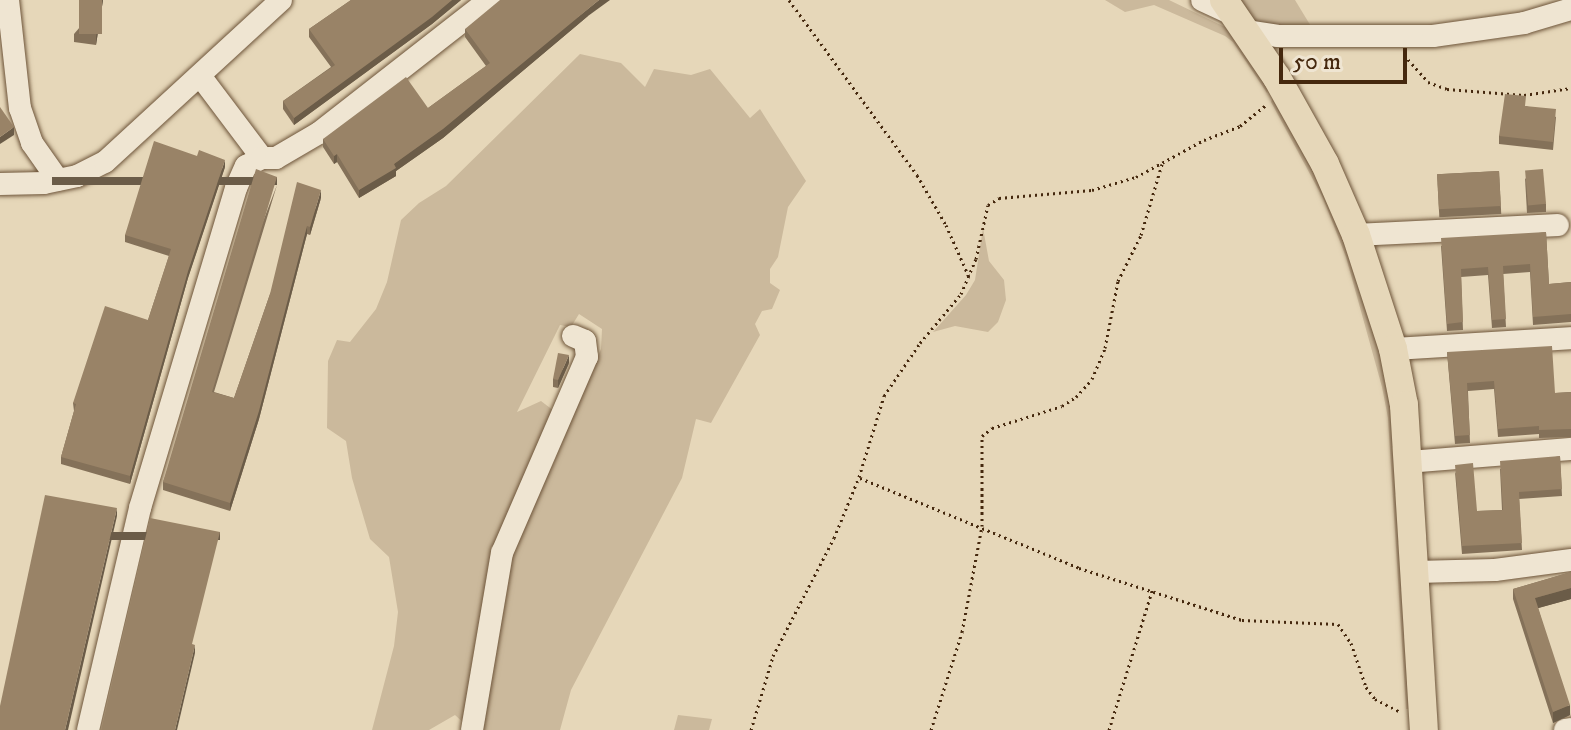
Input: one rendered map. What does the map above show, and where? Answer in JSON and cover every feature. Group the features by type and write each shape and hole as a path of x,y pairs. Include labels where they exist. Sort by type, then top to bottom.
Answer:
{"main road":[{"path":"1236,16 1277,78 1325,164 1356,235 1393,349 1404,405 1423,721"}],"street":[{"path":"8,0 20,108 32,143 58,180"},
{"path":"0,184 58,180 77,176 105,162 201,77 281,0"},
{"path":"88,730 140,508 236,188 246,166 262,158 276,158 319,133 489,0"},
{"path":"1202,0 1277,36 1433,36 1482,29 1571,9"},
{"path":"201,77 262,158"},
{"path":"1356,235 1558,225"},
{"path":"472,730 502,553 587,357 585,341 573,336"},
{"path":"1393,349 1571,338"},
{"path":"1408,462 1571,449"},
{"path":"1416,572 1495,570 1571,560"},
{"path":"1565,730 1571,729"}],"path":[{"path":"789,0 917,175 946,225 969,277"},
{"path":"1390,36 1428,82 1447,89 1524,95 1571,88"},
{"path":"751,730 773,656 792,613 821,567 859,477 884,396 920,343 961,294 969,277 988,205 999,198 1092,190 1136,177 1254,116 1269,101 1277,78"},
{"path":"931,730 962,632 982,526 982,436 992,428 1062,406 1076,397 1092,379 1105,348 1118,281 1141,235 1162,164"},
{"path":"859,477 1079,568 1153,588 1242,620 1338,624 1346,631 1366,687 1375,699 1423,721"},
{"path":"1109,730 1153,588"}],"shaded area":[{"path":"1105,0 1169,0 1225,27 1235,35 1270,84 1267,93 1233,42 1225,36 1154,5 1125,12"},
{"path":"1234,0 1295,0 1312,28 1257,24"},
{"path":"580,54 621,63 645,87 654,69 691,75 710,69 750,118 760,109 806,181 788,207 778,257 770,269 770,283 780,290 772,309 762,311 755,324 760,335 711,423 696,419 682,478 571,690 560,730 478,730 508,556 554,462 601,349 602,329 579,314 571,327 560,325 517,412 541,401 554,411 506,518 490,571 466,725 455,715 429,730 372,730 394,646 398,612 389,557 370,539 352,478 346,441 327,428 328,361 337,340 350,342 376,309 387,282 401,220 419,203 446,186"},
{"path":"1275,93 1323,174 1385,346 1418,709 1406,709 1388,418 1382,387 1346,257 1323,198 1271,102"},
{"path":"983,228 989,261 1004,280 1006,300 998,322 988,332 955,326 933,332 966,295 975,280"},
{"path":"678,715 712,719 709,730 674,730"}],"building":[{"path":"79,0 102,0 102,34 79,34"},
{"path":"351,0 452,0 294,118 283,101 335,65 309,29"},
{"path":"500,0 599,0 443,129 394,164 396,168 359,190 337,154 334,156 323,139 406,77 428,108 490,63 465,29"},
{"path":"1505,94 1526,96 1525,106 1556,109 1553,142 1499,136"},
{"path":"0,107 14,127 0,137"},
{"path":"154,141 197,156 199,150 225,160 188,271 130,476 61,457 76,404 73,403 105,306 148,320 171,249 125,235"},
{"path":"256,169 277,177 212,392 234,398 270,294 297,182 321,190 310,227 307,226 259,411 230,503 163,482"},
{"path":"1543,169 1546,204 1528,205 1525,171"},
{"path":"1499,171 1501,206 1439,209 1437,174"},
{"path":"1546,232 1549,284 1571,282 1571,314 1533,317 1530,264 1503,266 1506,319 1492,320 1488,267 1461,269 1463,322 1447,324 1441,238"},
{"path":"1552,346 1555,393 1571,392 1571,429 1539,430 1539,426 1498,429 1494,381 1467,383 1470,435 1455,436 1447,352"},
{"path":"558,353 569,355 558,380 553,379"},
{"path":"1560,456 1562,489 1519,492 1522,543 1462,546 1455,465 1473,463 1477,511 1503,510 1500,461"},
{"path":"45,495 117,508 65,730 0,730 0,706"},
{"path":"150,518 220,532 192,644 195,645 175,730 101,730"},
{"path":"1571,572 1571,588 1535,598 1570,705 1553,712 1513,589"}]}
